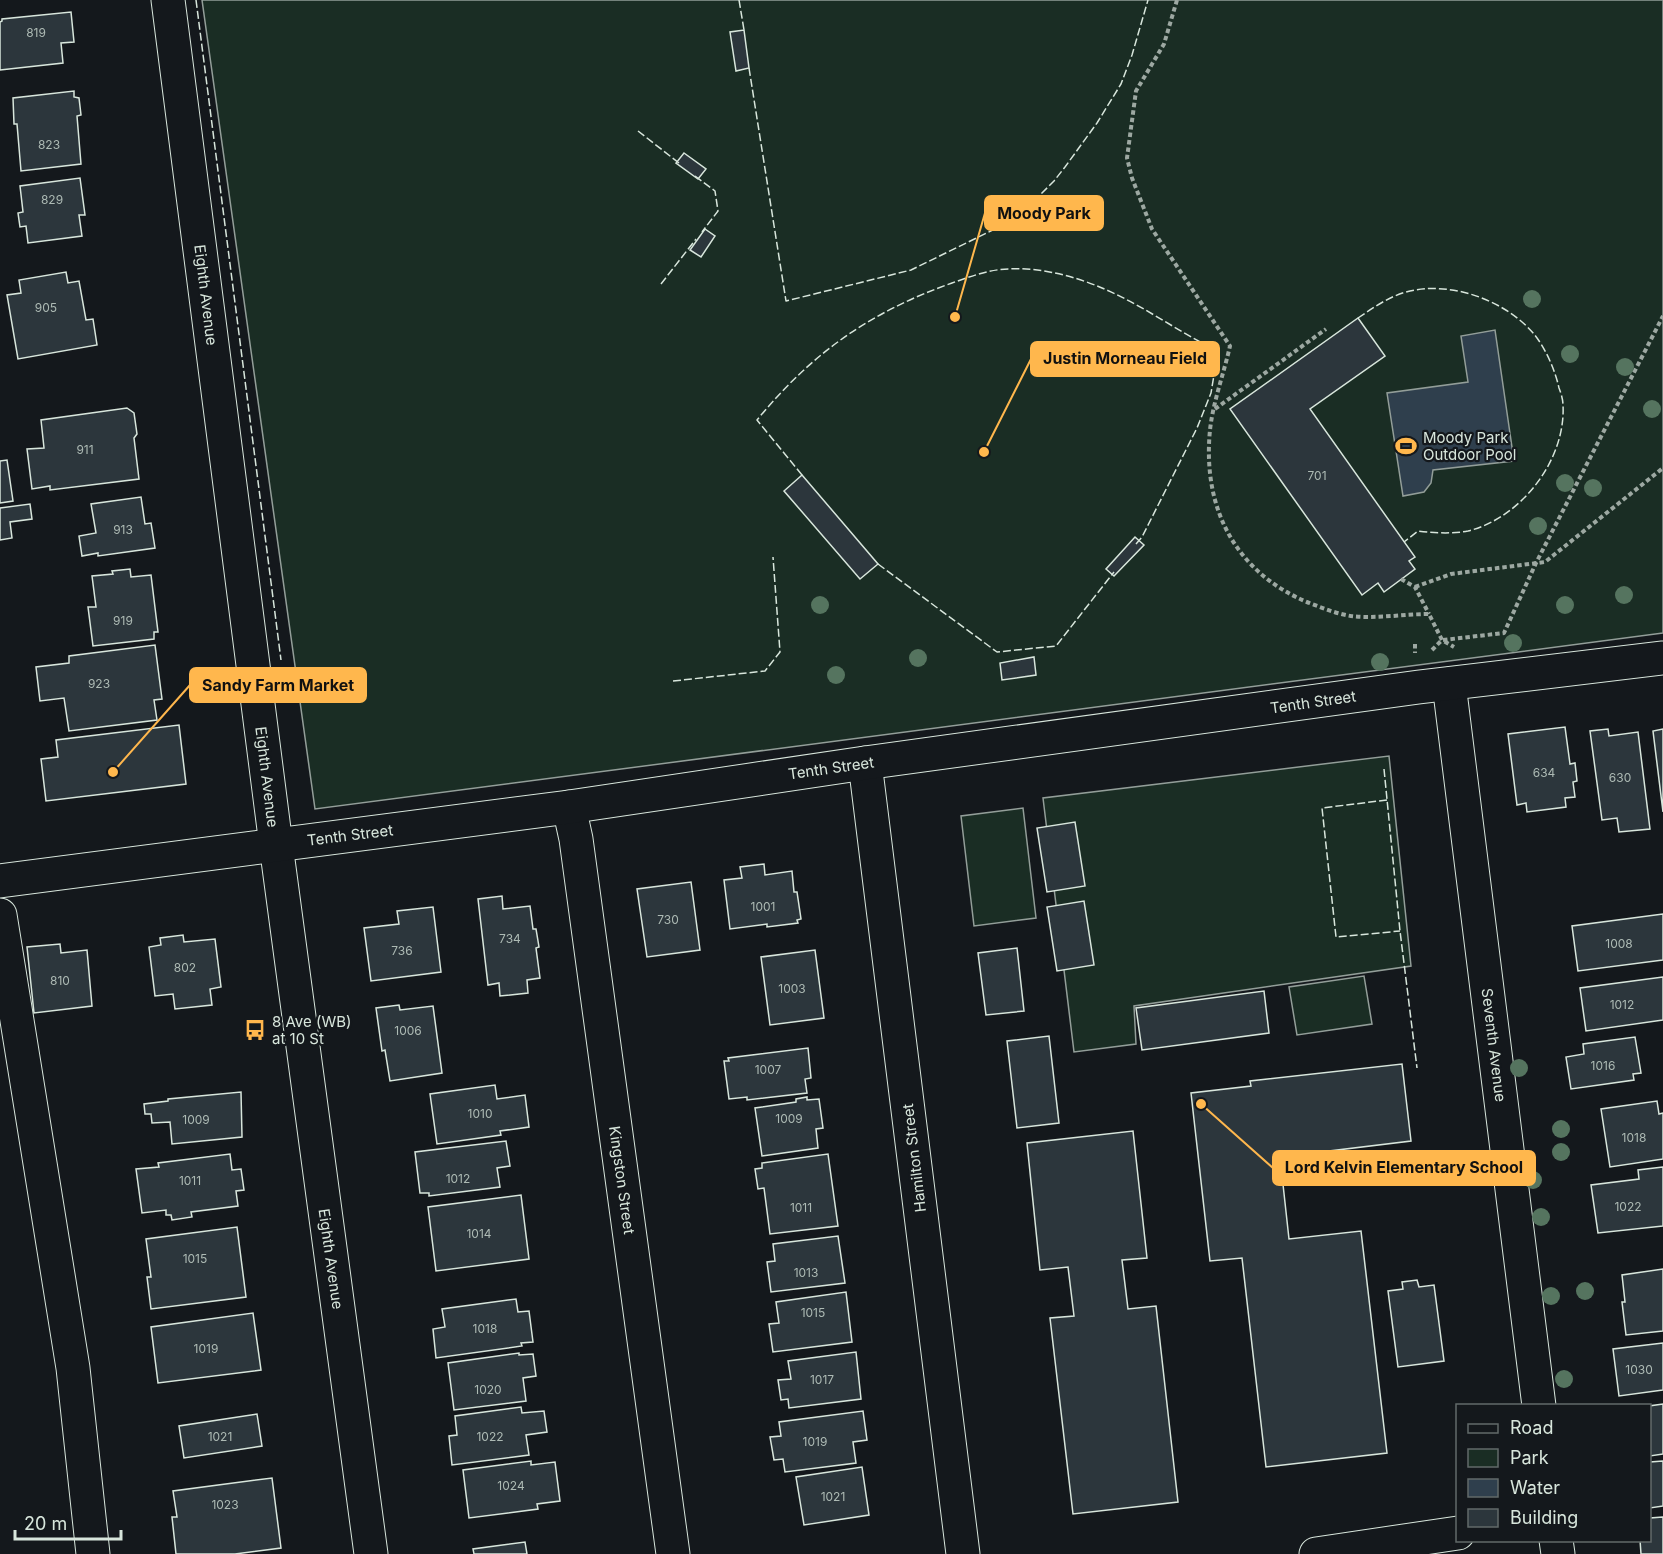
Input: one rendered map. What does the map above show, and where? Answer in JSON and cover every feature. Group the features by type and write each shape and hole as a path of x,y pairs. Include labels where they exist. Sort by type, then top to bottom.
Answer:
{"street":[{"name":"Eighth Avenue","path":"168,0 276,845 371,1554"},
{"name":"Tenth Street","path":"0,881 569,807 866,763 1449,684 1663,658"},
{"name":"Seventh Avenue","path":"1449,684 1539,1404"},
{"name":"Hamilton Street","path":"866,763 963,1554"},
{"name":"Kingston Street","path":"569,807 576,839 673,1554"},
{"path":"0,915 73,1368 93,1554"},
{"path":"1316,1554 1456,1533"}],"path":[{"path":"1177,0 1164,44 1136,91 1127,158 1132,178 1152,229 1230,346 1210,429 1209,464 1220,516 1244,558 1262,576 1282,590 1330,611 1353,616 1429,614"},
{"path":"1401,579 1415,587 1442,640 1504,633 1536,563 1663,316"},
{"path":"1215,409 1326,329"},
{"path":"1415,587 1451,574 1545,562 1663,468"}],"green space":[{"path":"202,0 1663,0 1663,633 315,809"},
{"path":"1389,756 1411,966 1134,1006 1136,1044 1074,1052 1043,798"},
{"path":"1023,808 1036,918 974,926 961,816"},
{"path":"1364,976 1372,1024 1297,1035 1289,987"}],"water":[{"path":"1495,330 1514,461 1433,470 1431,483 1424,492 1403,496 1387,393 1468,382 1461,336"}],"building":[{"path":"71,12 74,42 61,43 63,63 0,70 0,22 2,19"},
{"path":"744,30 749,68 736,71 730,32"},
{"path":"74,91 74,97 79,98 81,115 77,116 81,164 21,171 17,124 14,124 13,98"},
{"path":"684,153 706,169 698,179 676,163"},
{"path":"80,178 85,215 79,215 82,236 28,243 26,226 20,227 18,213 23,212 20,186"},
{"path":"705,229 715,236 701,257 690,250"},
{"path":"66,272 68,283 79,281 86,320 93,319 97,345 18,359 7,295 21,293 19,280"},
{"path":"1358,318 1385,356 1310,409 1415,557 1409,561 1415,569 1384,592 1378,583 1362,595 1230,409"},
{"path":"127,408 134,413 137,434 134,438 139,479 50,490 50,486 32,489 27,449 44,448 41,420"},
{"path":"7,460 13,501 0,503 0,461"},
{"path":"802,475 878,564 860,579 784,491"},
{"path":"141,497 145,524 151,523 155,548 82,556 79,536 96,533 91,504"},
{"path":"30,504 32,519 10,522 12,538 0,540 0,508"},
{"path":"1135,537 1144,545 1114,576 1106,569"},
{"path":"130,569 131,577 151,575 158,632 154,632 154,639 93,646 88,607 96,607 92,576 113,574 112,571"},
{"path":"155,645 162,699 154,700 157,720 69,731 64,698 40,701 36,667 69,663 69,656"},
{"path":"1034,657 1036,675 1002,680 1000,663"},
{"path":"179,725 186,784 46,801 41,759 58,757 56,740"},
{"path":"1565,727 1570,764 1575,763 1577,781 1573,782 1575,797 1565,798 1566,807 1527,812 1526,803 1517,805 1508,734"},
{"path":"1608,729 1609,736 1638,732 1650,829 1619,832 1617,818 1602,820 1590,731"},
{"path":"1663,729 1663,812 1653,731"},
{"path":"1075,822 1085,886 1047,892 1037,828"},
{"path":"764,864 765,875 792,871 794,892 797,892 801,919 797,920 798,923 730,929 724,880 742,878 740,867"},
{"path":"691,882 700,950 647,957 637,889"},
{"path":"502,896 503,909 530,906 533,929 536,929 539,947 536,948 540,978 527,980 528,993 500,996 499,983 488,985 478,899"},
{"path":"1084,901 1094,965 1057,971 1047,907"},
{"path":"433,907 441,972 371,981 364,928 399,924 397,911"},
{"path":"1663,914 1663,960 1578,971 1572,926"},
{"path":"183,935 184,942 215,939 221,987 210,989 212,1005 175,1009 173,994 155,996 149,947 161,945 160,938"},
{"path":"60,944 61,953 87,950 92,1006 34,1013 27,947"},
{"path":"1017,948 1024,1011 986,1015 978,953"},
{"path":"815,950 824,1018 770,1025 761,957"},
{"path":"1663,977 1663,1020 1586,1031 1580,988"},
{"path":"1264,991 1269,1033 1142,1050 1136,1008"},
{"path":"399,1005 400,1010 433,1006 442,1073 390,1081 385,1050 382,1051 376,1008"},
{"path":"1049,1036 1059,1123 1017,1128 1007,1041"},
{"path":"1635,1037 1641,1073 1633,1074 1634,1080 1571,1089 1566,1057 1584,1054 1583,1044"},
{"path":"808,1048 811,1078 805,1079 807,1093 747,1100 747,1097 729,1099 724,1061 729,1061 728,1058"},
{"path":"1402,1064 1411,1141 1280,1157 1289,1239 1361,1231 1387,1453 1266,1467 1242,1258 1210,1261 1191,1093 1251,1086 1250,1081"},
{"path":"495,1085 497,1099 525,1095 529,1127 500,1131 501,1135 437,1144 430,1094"},
{"path":"241,1092 242,1137 172,1144 170,1122 152,1123 151,1114 145,1114 144,1104 168,1101 168,1099"},
{"path":"807,1097 807,1100 819,1099 823,1128 816,1129 818,1148 762,1156 755,1108 796,1102 796,1099"},
{"path":"1657,1101 1659,1114 1663,1113 1663,1159 1610,1167 1601,1109"},
{"path":"1133,1131 1147,1258 1122,1260 1128,1309 1156,1306 1178,1502 1073,1514 1050,1318 1074,1316 1068,1267 1040,1270 1027,1143"},
{"path":"506,1141 510,1166 497,1168 500,1187 429,1196 429,1193 420,1193 415,1152"},
{"path":"230,1154 232,1170 241,1169 244,1190 236,1191 238,1206 191,1212 192,1217 172,1220 171,1215 166,1215 166,1210 142,1213 136,1169 159,1167 158,1163"},
{"path":"828,1154 838,1226 770,1234 764,1188 758,1189 755,1169 762,1168 762,1163"},
{"path":"1663,1167 1663,1226 1598,1233 1591,1185 1639,1179 1638,1170"},
{"path":"521,1195 529,1259 436,1271 428,1207"},
{"path":"237,1227 246,1297 151,1309 147,1277 151,1277 146,1239"},
{"path":"838,1236 845,1283 771,1292 767,1262 775,1261 773,1244"},
{"path":"1663,1269 1663,1331 1626,1335 1622,1275"},
{"path":"1417,1280 1419,1287 1434,1285 1444,1361 1398,1367 1388,1291 1403,1289 1402,1282"},
{"path":"846,1292 852,1342 773,1352 769,1324 779,1323 776,1302"},
{"path":"516,1299 518,1312 529,1311 533,1342 521,1343 522,1346 436,1358 433,1329 445,1327 442,1309"},
{"path":"253,1313 261,1370 158,1383 151,1327"},
{"path":"1663,1343 1663,1390 1619,1396 1613,1349"},
{"path":"856,1352 861,1399 789,1408 788,1399 781,1400 778,1380 791,1379 788,1361"},
{"path":"519,1353 519,1355 533,1354 536,1376 523,1378 526,1401 454,1410 448,1363"},
{"path":"1663,1404 1663,1454 1651,1456 1651,1406"},
{"path":"521,1407 522,1413 544,1411 547,1432 526,1435 529,1455 452,1465 449,1436 457,1435 455,1416"},
{"path":"863,1411 867,1440 853,1442 856,1463 785,1472 783,1459 774,1460 770,1437 781,1436 779,1422"},
{"path":"257,1414 262,1446 184,1458 179,1426"},
{"path":"531,1461 531,1465 555,1462 560,1501 537,1504 538,1509 469,1518 463,1470"},
{"path":"1663,1461 1663,1506 1651,1508 1651,1462"},
{"path":"862,1467 869,1515 804,1525 796,1477"},
{"path":"272,1478 281,1548 235,1554 176,1554 172,1517 177,1517 173,1491"},
{"path":"1663,1517 1663,1554 1641,1554 1640,1542 1651,1542 1651,1518"},
{"path":"525,1542 527,1554 474,1554 473,1549"}],"fence":[{"path":"196,0 281,660"},
{"path":"739,0 744,30"},
{"path":"749,68 786,301 911,270 1003,225 1026,209 1065,167 1097,123 1121,84 1148,0"},
{"path":"638,131 679,163"},
{"path":"695,176 715,191 718,211 702,232"},
{"path":"661,284 696,239"},
{"path":"802,475 757,420 799,374 821,355 844,337 895,307 965,278 1002,269 1032,269 1056,273 1117,295 1218,351 1211,393 1197,428 1142,537 1136,544"},
{"path":"1358,318 1387,300 1406,292 1440,289 1476,296 1508,311 1534,334 1550,360 1562,399 1562,426 1557,446 1548,466 1522,500 1506,514 1468,531 1443,533 1418,531 1404,542"},
{"path":"673,681 765,671 780,652 773,557"},
{"path":"878,564 997,652 1056,646 1114,572"},
{"path":"1384,769 1400,931 1417,1068"},
{"path":"1387,800 1322,808 1336,937 1400,931"}],"place":[{"name":"Moody Park","path":"955,317"},
{"name":"Moody Park Outdoor Pool","path":"1406,446"},
{"name":"Justin Morneau Field","path":"984,452"},
{"name":"Sandy Farm Market","path":"113,772"},
{"name":"8 Ave (WB) at 10 St","path":"255,1030"},
{"name":"Lord Kelvin Elementary School","path":"1201,1104"}]}
